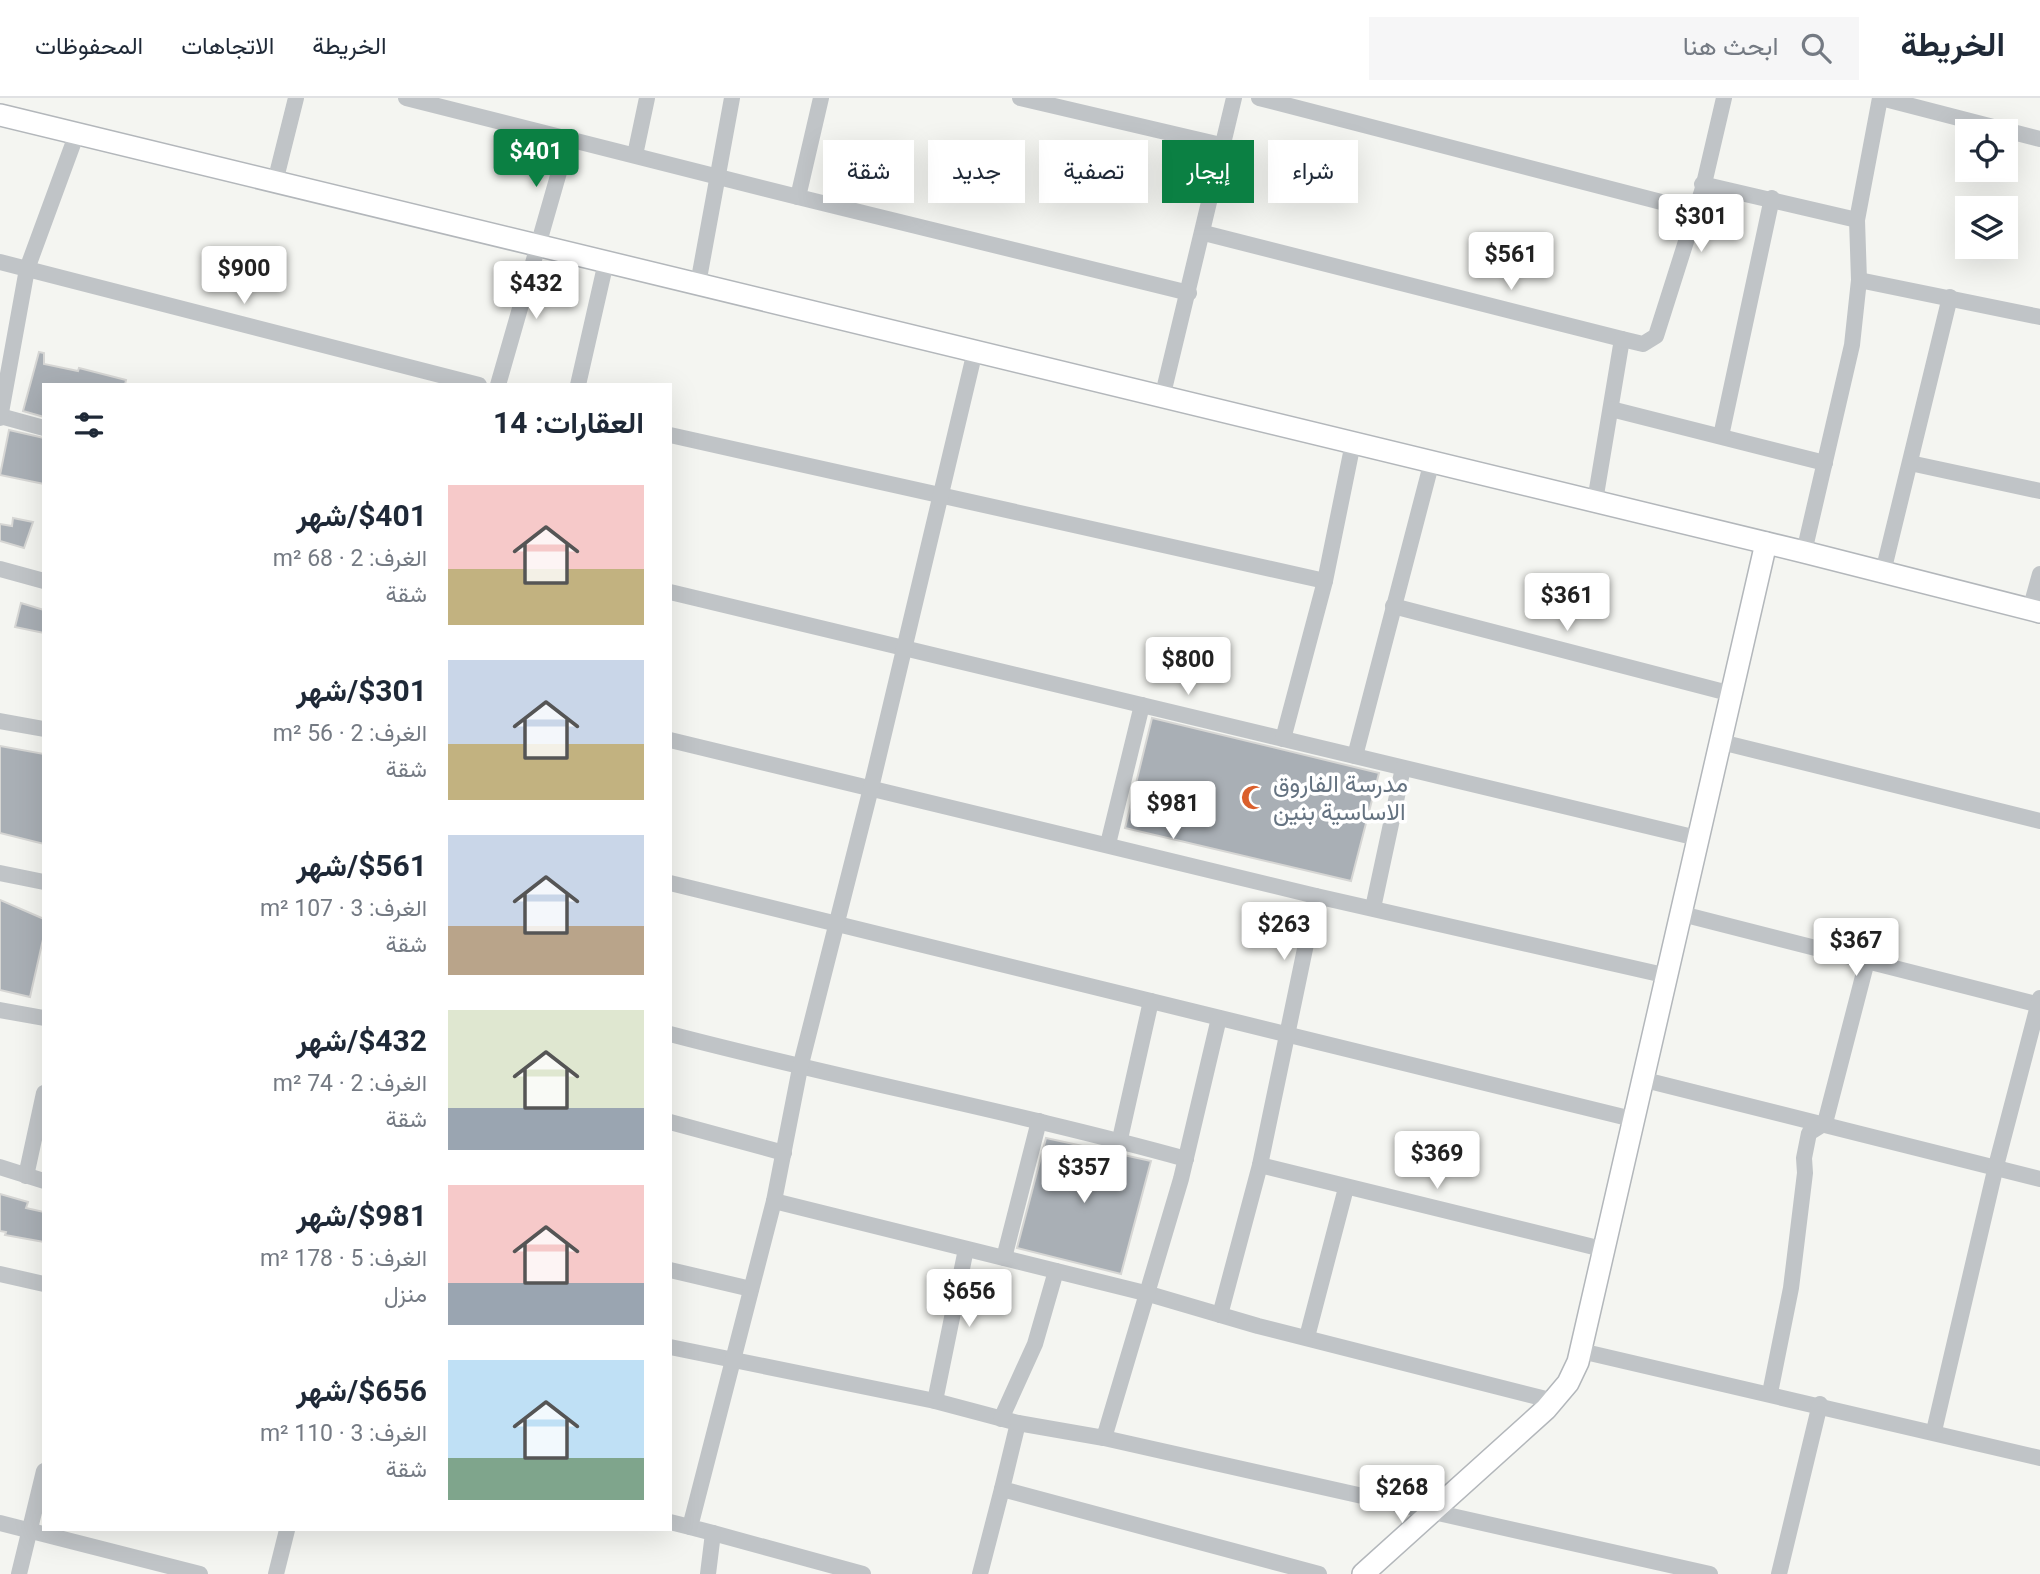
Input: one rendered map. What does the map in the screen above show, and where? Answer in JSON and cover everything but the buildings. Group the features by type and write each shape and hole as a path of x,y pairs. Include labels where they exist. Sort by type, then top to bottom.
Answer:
{"street":[{"path":"275,182 296,98"},
{"path":"406,98 568,141 635,155 1189,293"},
{"path":"635,155 647,98"},
{"path":"698,284 715,176 732,98"},
{"path":"798,197 821,98"},
{"path":"1020,98 1200,140"},
{"path":"1222,140 1234,98"},
{"path":"1259,98 1696,211"},
{"path":"1204,233 1643,344 1656,336 1696,211 1724,98"},
{"path":"1804,552 1852,345 1859,280 1857,220 1881,98 2040,139"},
{"path":"0,115 1162,398 1432,461 2035,611 2040,574"},
{"path":"42,428 0,417 27,269 77,133"},
{"path":"499,383 568,141"},
{"path":"1702,184 1772,198 1857,220"},
{"path":"1721,436 1772,198"},
{"path":"1162,398 1210,203"},
{"path":"0,262 471,383"},
{"path":"578,383 606,262"},
{"path":"1859,280 2040,317"},
{"path":"1883,572 1950,297"},
{"path":"1595,501 1622,339"},
{"path":"690,1527 774,1202 800,1068 905,649 975,351"},
{"path":"1611,409 1825,463"},
{"path":"672,435 1325,581"},
{"path":"1283,739 1325,581 1353,443"},
{"path":"1354,757 1432,461"},
{"path":"1910,463 2040,491"},
{"path":"1363,1574 1554,1401 1568,1383 1581,1352 1606,1250 1641,1079 1668,976 1697,838 1766,543"},
{"path":"0,569 42,580"},
{"path":"672,592 1697,838"},
{"path":"1393,606 1732,694"},
{"path":"1108,844 1142,705"},
{"path":"0,721 42,729"},
{"path":"672,740 1316,896 1668,976"},
{"path":"1721,742 2040,821"},
{"path":"1373,908 1403,768"},
{"path":"0,873 42,882"},
{"path":"672,883 1632,1119"},
{"path":"1220,1315 1259,1165 1316,896"},
{"path":"1682,914 2039,1002 1996,1166 1934,1431"},
{"path":"1770,1393 1791,1288 1809,1133 1825,1123 1867,961"},
{"path":"1120,1139 1151,1001"},
{"path":"0,1010 42,1018"},
{"path":"1104,1438 1149,1294 1186,1159 1219,1018"},
{"path":"672,1035 800,1068 1120,1139 1186,1159"},
{"path":"1641,1079 2040,1179"},
{"path":"26,1176 42,1102"},
{"path":"1004,1258 1039,1121"},
{"path":"672,1123 784,1153"},
{"path":"1259,1165 1606,1250"},
{"path":"0,1167 42,1180"},
{"path":"1307,1337 1346,1188"},
{"path":"774,1202 1149,1294 1220,1315 1554,1401"},
{"path":"935,1401 967,1249"},
{"path":"672,1270 751,1289"},
{"path":"1001,1419 1035,1344 1056,1271"},
{"path":"0,1275 42,1284"},
{"path":"672,1347 935,1401 1018,1423 1104,1438 1710,1574"},
{"path":"1581,1352 1820,1404 2040,1458"},
{"path":"1779,1574 1820,1404"},
{"path":"980,1574 1018,1423"},
{"path":"19,1574 42,1479"},
{"path":"1002,1489 1319,1574"},
{"path":"672,1522 863,1574"},
{"path":"0,1523 200,1574"},
{"path":"276,1574 287,1531"},
{"path":"708,1574 713,1533"}],"place":[{"name":"مدرسة الفاروق الاساسية بنين","path":"1253,798"}]}
